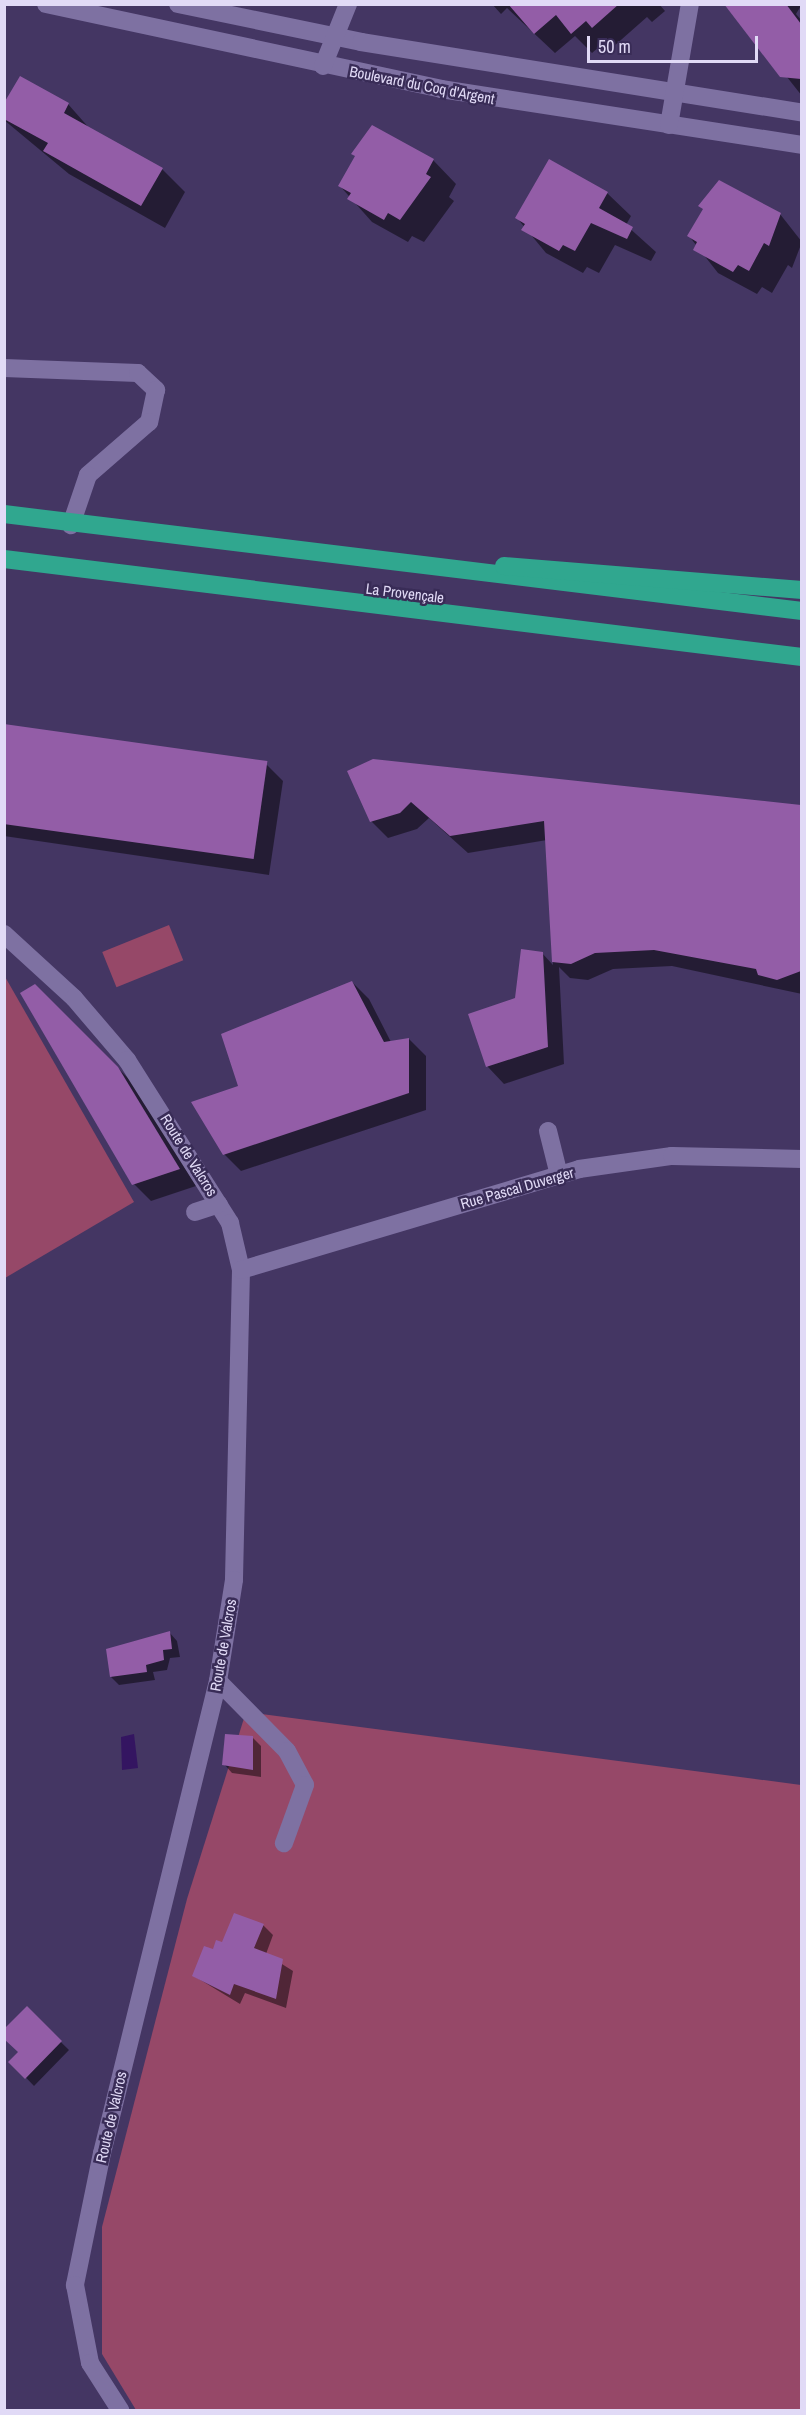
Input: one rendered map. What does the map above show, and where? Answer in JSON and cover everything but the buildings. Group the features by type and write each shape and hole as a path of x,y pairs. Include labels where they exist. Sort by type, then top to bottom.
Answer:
{"highway":[{"name":"La Provençale","path":"4,514 171,538 801,611"},
{"path":"171,538 801,591"},
{"name":"La Provençale","path":"4,560 801,657"}],"street":[{"name":"Boulevard du Coq d'Argent","path":"46,4 323,66 801,145"},
{"name":"Boulevard du Coq d'Argent","path":"178,4 332,36 674,95 801,113"},
{"path":"323,66 332,36 348,4"},
{"path":"669,125 690,4"},
{"path":"4,368 54,374 138,373 156,390 149,422 88,475 70,525"},
{"name":"Route de Valcros","path":"4,934 74,998 127,1060 219,1204 236,1238 241,1269 234,1580 218,1681 104,2142 75,2285 90,2364 120,2410"},
{"path":"548,1131 559,1175"},
{"name":"Rue Pascal Duverger","path":"241,1269 559,1175 672,1156 801,1159"},
{"path":"195,1212 219,1204"},
{"path":"218,1681 287,1751 305,1785 284,1843"}],"shaded area":[{"path":"169,925 183,960 116,987 102,952"},
{"path":"4,975 134,1202 5,1278 4,1278"},
{"path":"246,1712 801,1785 801,2410 136,2410 102,2354 102,2227 187,1899"},
{"path":"134,1734 138,1768 122,1770 121,1737"}]}
